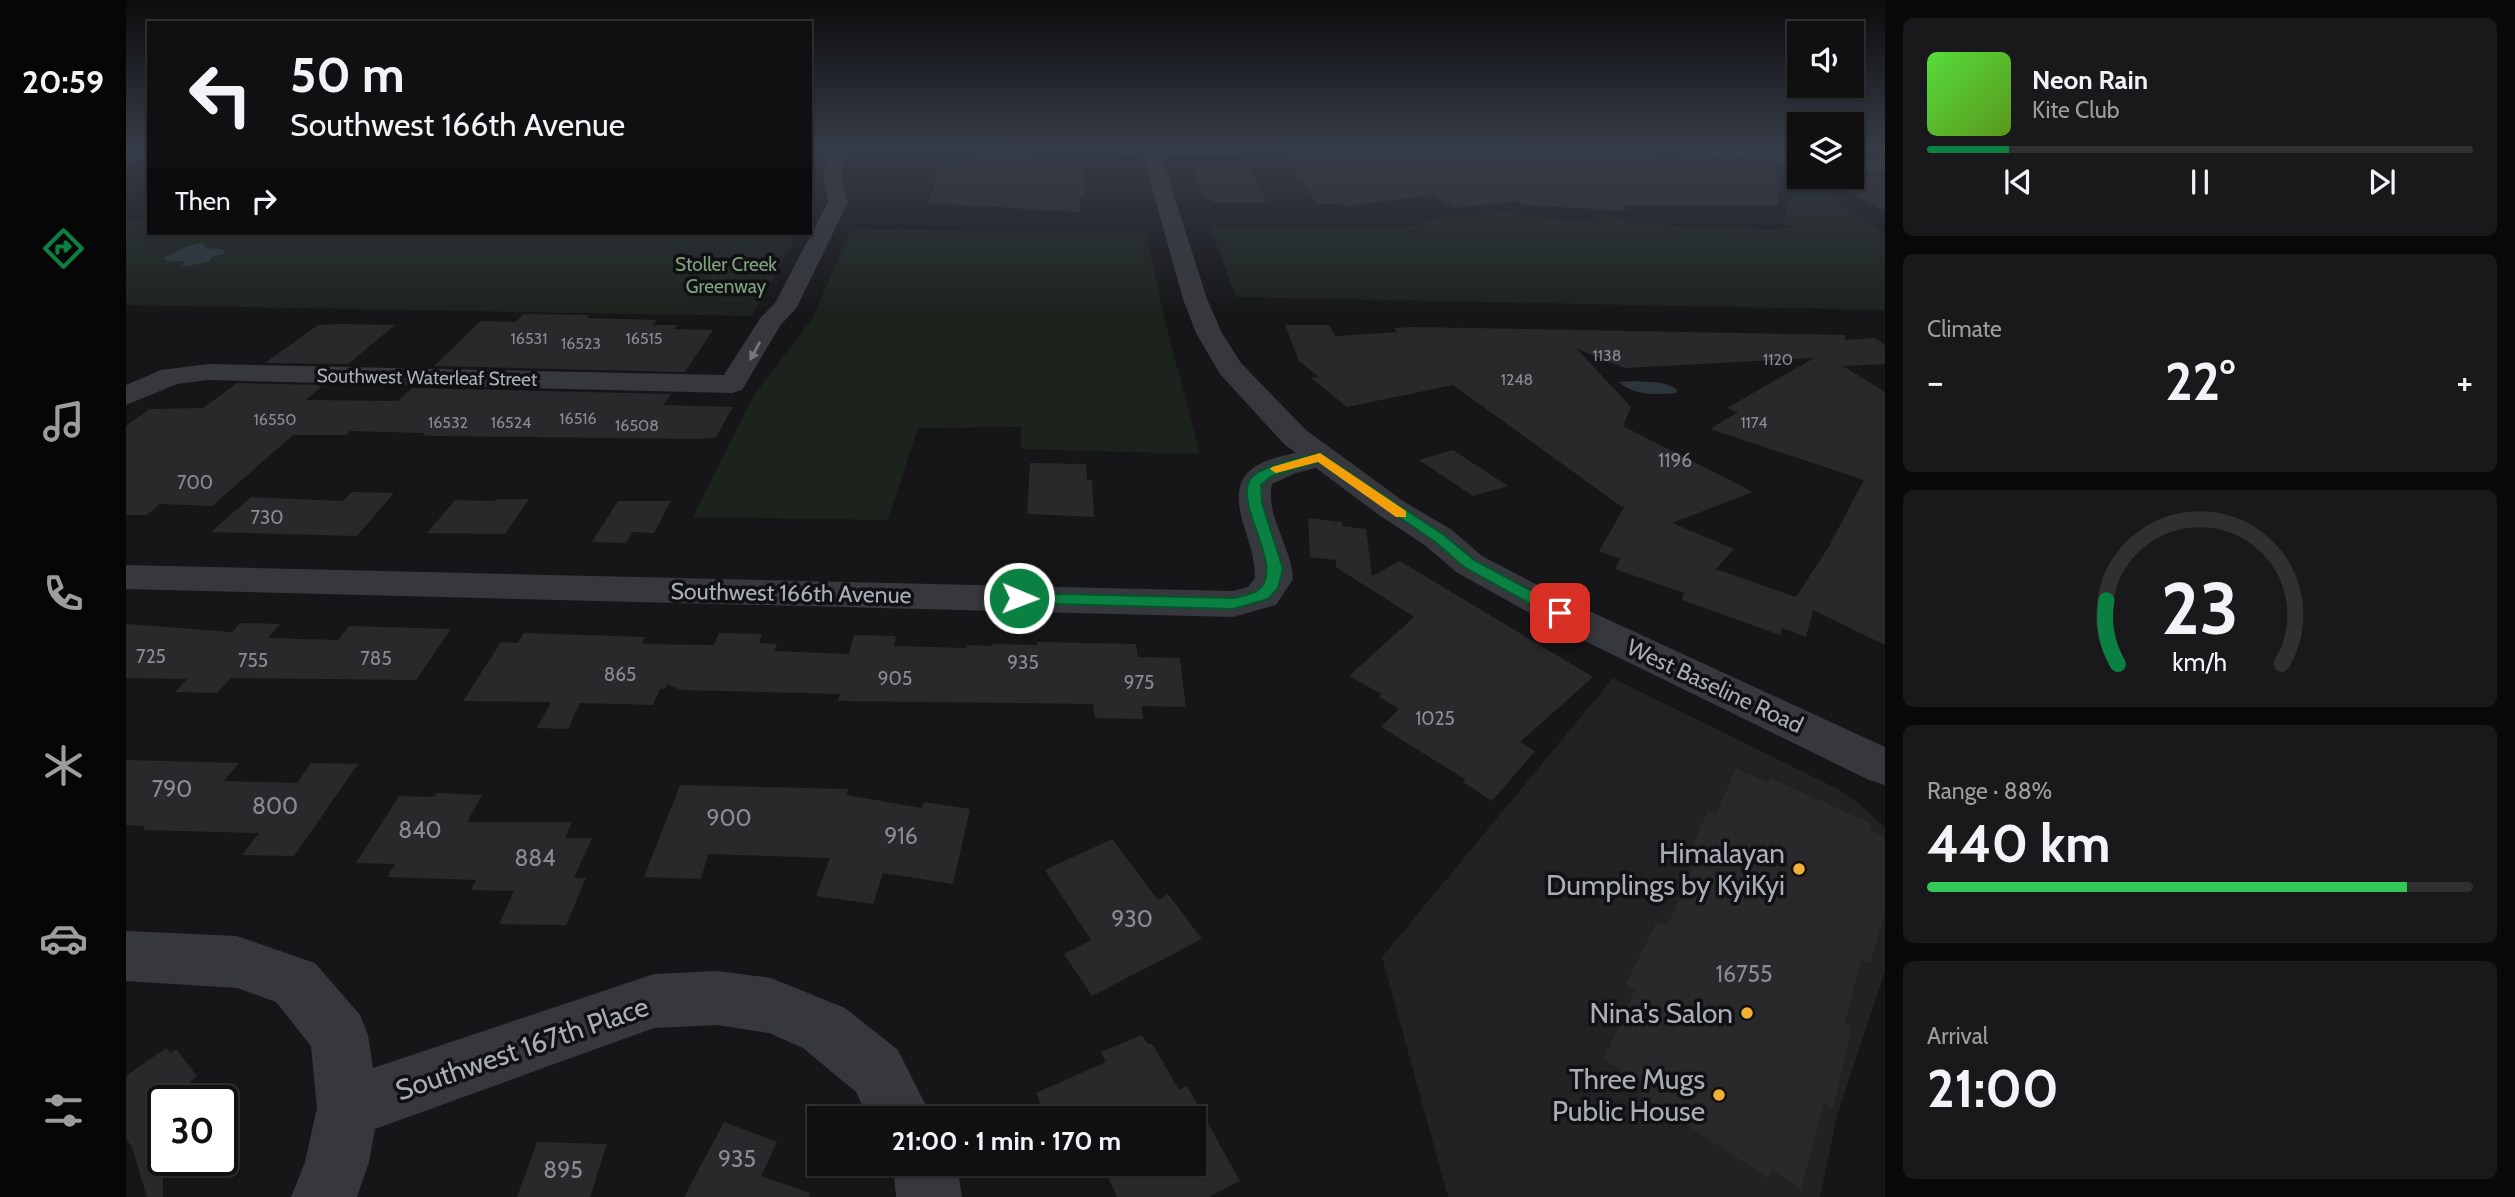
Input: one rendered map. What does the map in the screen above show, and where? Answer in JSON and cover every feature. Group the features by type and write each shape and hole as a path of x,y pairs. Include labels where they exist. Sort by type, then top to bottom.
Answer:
{"street":[{"name":"Southwest Waterleaf Street","path":"126,396 171,376 208,372 732,384 747,367 773,316 785,307 837,204"},
{"name":"West Baseline Road","path":"1166,204 1195,299 1209,333 1230,368 1250,392 1320,457 1439,538 1469,564 1560,613 1885,767"},
{"name":"Southwest 166th Avenue","path":"126,578 1233,604 1262,596 1274,579 1273,558 1255,503 1254,485 1257,479 1285,466 1320,457"},
{"name":"West Baseline Road","path":"1439,538 1495,556 1580,601 1885,738"},
{"path":"126,956 237,962 295,982 339,1034 348,1108 337,1162 324,1197"},
{"name":"Southwest 167th Place","path":"348,1108 654,1001 717,998 771,1006 824,1028 877,1071 895,1106"},
{"path":"926,1176 929,1197"}],"shaded area":[{"path":"202,243 205,248 221,249 226,253 210,258 210,261 184,267 181,266 185,263 183,261 169,262 163,258 186,247"},
{"path":"1619,382 1663,383 1677,390 1676,393 1646,393 1631,390"},
{"path":"1613,678 1838,789 1885,828 1885,971 1837,1116 1820,1197 1448,1197 1382,957"}],"green space":[{"path":"1789,204 1840,204 1885,234 1885,310 1236,297 1210,227 1399,227 1426,224 1419,220 1513,212 1518,217 1598,221 1596,217 1621,218 1626,223 1773,230 1793,227 1779,222 1785,218"},
{"name":"Stoller Creek Greenway","path":"126,220 147,220 147,235 797,235 752,316 126,305"},
{"path":"851,229 1146,233 1166,325 1200,454 1021,449 1021,427 918,428 888,520 693,517 754,395 812,319"}],"building":[{"path":"943,204 1079,204 1080,212"},
{"path":"1446,204 1493,204 1453,208"},
{"path":"1521,204 1779,205 1622,205 1627,211"},
{"path":"1872,204 1885,204 1885,211"},
{"path":"523,314 657,320 652,325 677,325 674,329 713,330 685,372 434,366 481,321 516,322"},
{"path":"318,325 395,325 348,364 265,363"},
{"path":"1285,325 1329,325 1335,336 1397,332 1394,328 1413,327 1845,335 1845,340 1875,338 1885,345 1885,364 1843,366 1885,392 1885,645 1813,610 1806,637 1782,628 1780,635 1682,600 1684,593 1615,569 1620,559 1599,551 1625,506 1622,507 1453,385 1347,407 1311,378 1319,377 1299,361","holes":["1577,349 1625,368 1814,358 1727,408 1738,412 1710,429 1864,480 1828,548 1796,597 1716,569 1734,549 1672,523 1753,492 1623,426 1631,407"]},
{"path":"237,383 323,385 306,400 398,401 412,388 671,394 663,405 733,407 716,437 702,439 434,436 423,435 425,433 350,431 346,435 293,435 212,506 160,504 147,515 126,515 126,426 149,409 203,408"},
{"path":"1453,450 1508,486 1473,496 1419,460"},
{"path":"1030,463 1086,464 1087,480 1092,480 1094,517 1027,514"},
{"path":"352,492 394,493 357,536 211,532 251,497 343,501"},
{"path":"529,499 505,534 427,533 455,500"},
{"path":"618,501 671,501 654,533 632,532 626,543 592,542"},
{"path":"1308,518 1342,522 1342,526 1366,529 1372,576 1400,561 1593,677 1520,742 1535,751 1492,801 1463,782 1466,780 1381,727 1399,709 1379,697 1381,694 1349,676 1414,617 1336,567 1336,560 1310,557"},
{"path":"240,623 280,624 268,638 338,640 349,626 451,629 416,680 231,678 217,693 175,692 187,679 126,678 126,624 232,632"},
{"path":"524,633 645,637 642,644 714,645 719,633 762,634 759,643 777,644 774,651 849,654 854,635 896,636 894,646 967,648 967,645 1037,645 1037,642 1136,644 1138,657 1180,658 1186,707 1142,706 1143,719 1095,718 1093,704 838,701 840,694 681,690 667,684 665,689 660,689 653,705 580,703 568,729 537,728 551,702 463,701 501,642 518,643"},
{"path":"126,760 239,763 224,781 297,783 311,763 358,764 294,856 242,855 259,833 144,830 144,826 126,825"},
{"path":"1736,768 1768,783 1770,778 1872,824 1870,830 1885,837 1885,913 1870,963 1861,959 1845,1023 1852,1027 1833,1108 1824,1103 1801,1189 1772,1169 1768,1178 1640,1095 1644,1085 1604,1059 1635,989 1626,984 1657,921 1667,926 1692,869 1684,865 1708,811 1716,814"},
{"path":"680,785 848,789 846,795 922,808 924,802 970,809 953,884 883,873 873,904 816,896 830,858 708,854 701,879 644,877"},
{"path":"437,793 482,795 467,822 572,822 565,838 592,838 574,878 586,878 566,925 499,924 514,891 471,890 476,880 387,877 395,864 356,863 399,796 434,797"},
{"path":"1112,839 1158,900 1168,894 1202,939 1092,996 1064,954 1091,940 1045,870"},
{"path":"1142,1035 1147,1043 1153,1045 1179,1090 1187,1086 1198,1106 1042,1106 1036,1093 1106,1062 1101,1052"},
{"path":"166,1048 171,1053 176,1049 197,1076 190,1082 192,1085 147,1085 147,1176 163,1176 163,1197 147,1197 132,1147 126,1139 126,1076"},
{"path":"1206,1120 1240,1181 1209,1197 1117,1197 1107,1176 1206,1176"},
{"path":"724,1122 777,1142 761,1176 810,1193 809,1197 684,1197"},
{"path":"537,1142 607,1144 590,1197 517,1197"}],"slow traffic":[{"path":"1276,469 1320,457 1401,514"}],"place":[{"name":"Himalayan Dumplings by KyiKyi","path":"1799,869"},
{"name":"Nina's Salon","path":"1747,1013"},
{"name":"Three Mugs Public House","path":"1719,1095"}],"route":[{"path":"1019,598 1233,604 1262,596 1270,588 1275,569 1255,503 1254,485 1257,479 1267,473 1320,457 1391,508 1439,538 1469,564 1560,613"}]}
